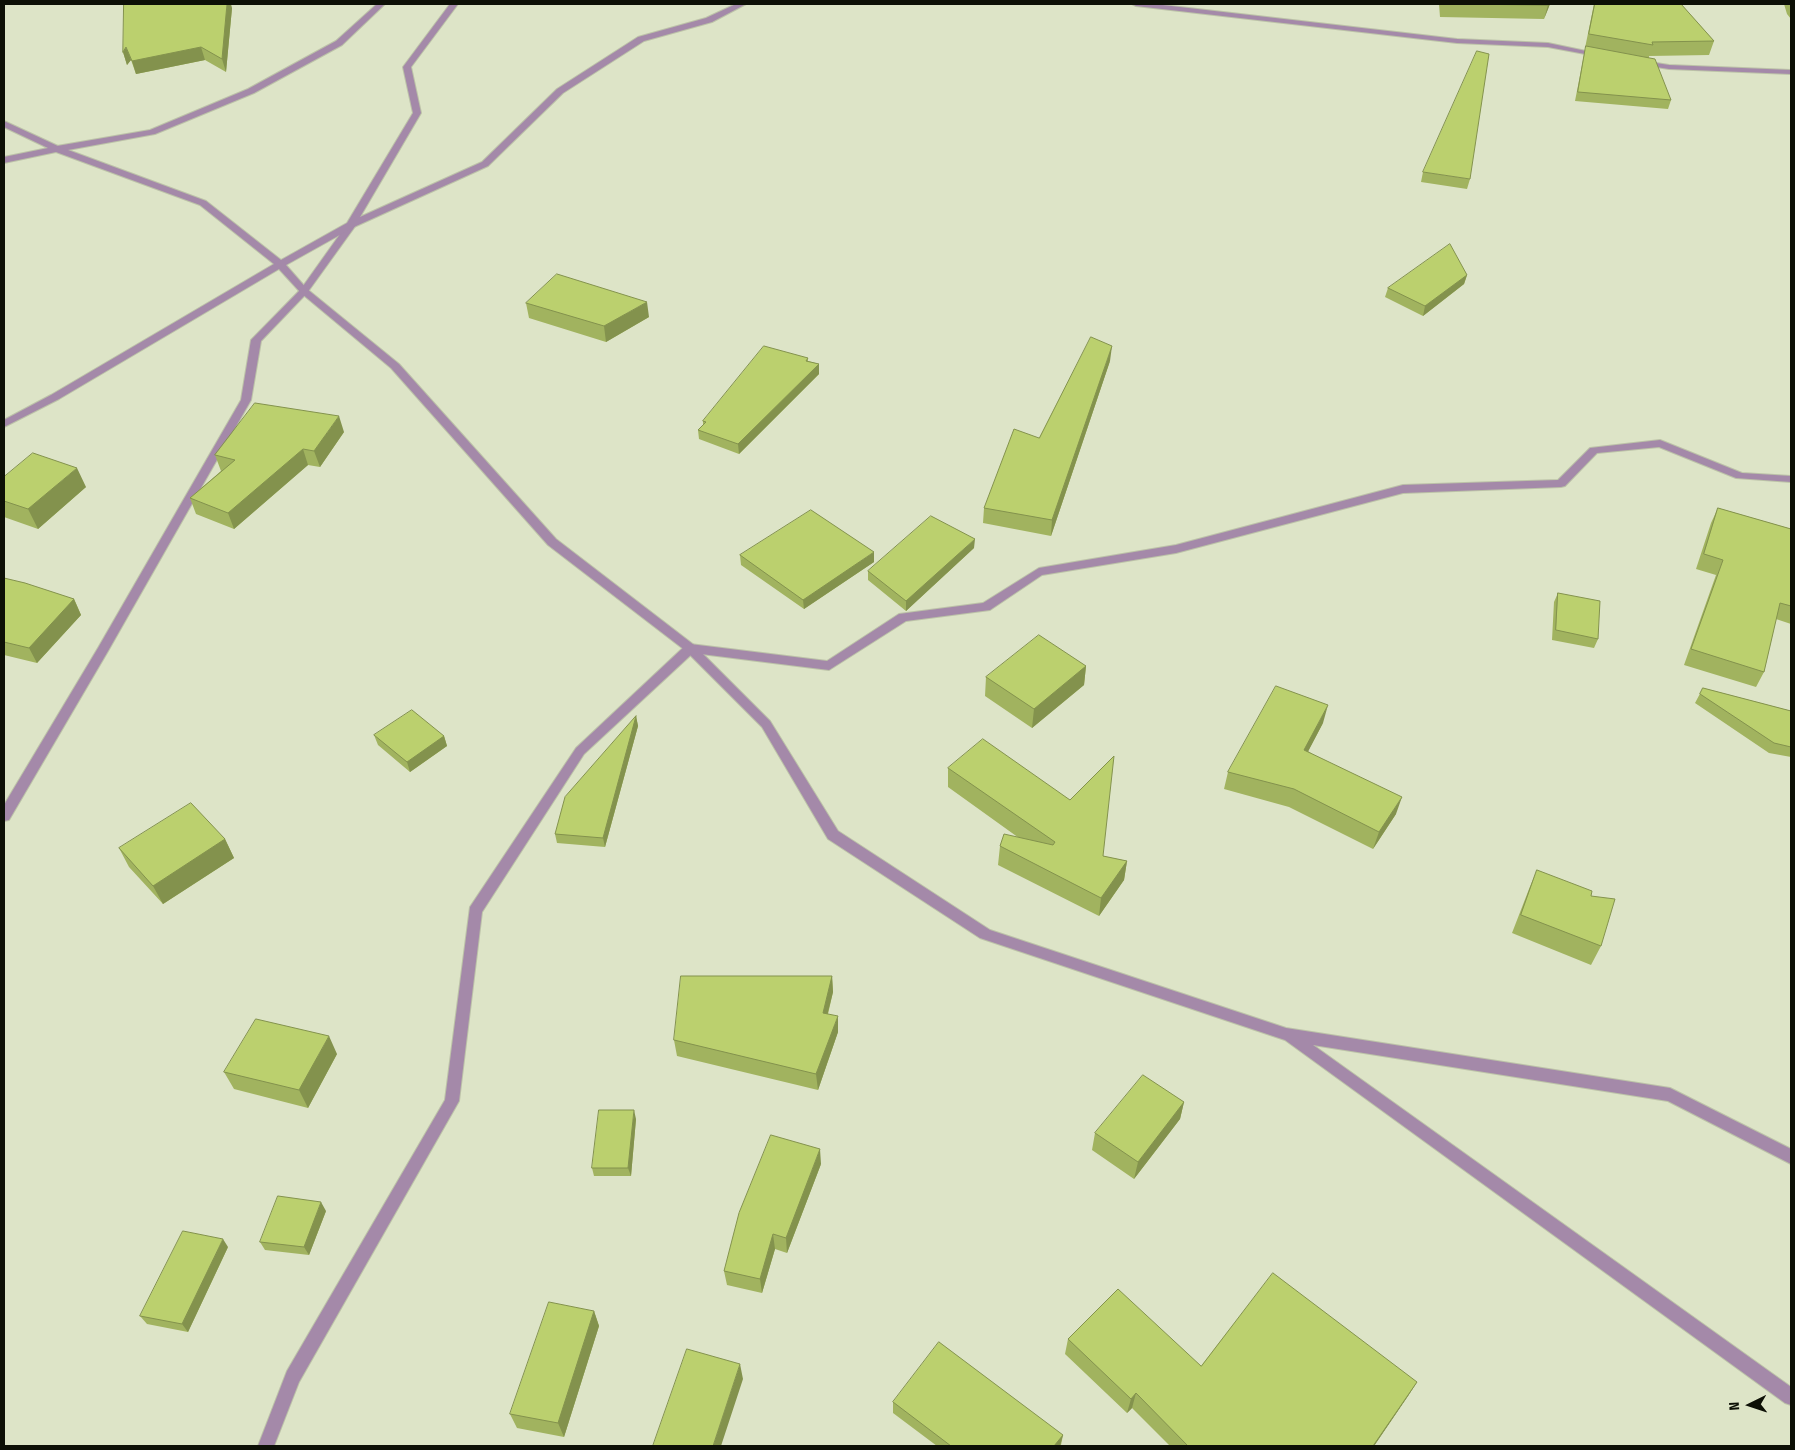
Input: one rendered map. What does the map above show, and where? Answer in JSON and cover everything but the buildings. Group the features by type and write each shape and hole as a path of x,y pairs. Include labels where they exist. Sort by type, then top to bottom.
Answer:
{"street":[{"path":"4,160 152,132 251,90 339,43 381,4"},
{"path":"4,816 102,652 246,400 256,340 304,291 351,225 417,113 407,66 454,4"},
{"path":"4,424 55,397 280,264 351,225 485,164 560,91 641,40 709,20 742,4"},
{"path":"1136,4 1456,41 1548,45 1613,57"},
{"path":"1632,60 1669,67 1791,72"},
{"path":"4,124 58,149 202,203 280,264 304,291 395,366 552,542 690,648 766,724 833,835 985,934 1286,1034 1670,1095 1791,1157"},
{"path":"690,648 829,666 903,617 986,607 1039,572 1176,549 1403,488 1561,483 1594,450 1660,443 1740,476 1791,479"},
{"path":"266,1446 293,1376 452,1101 475,911 580,752 690,648"},
{"path":"1286,1034 1791,1397"}]}
